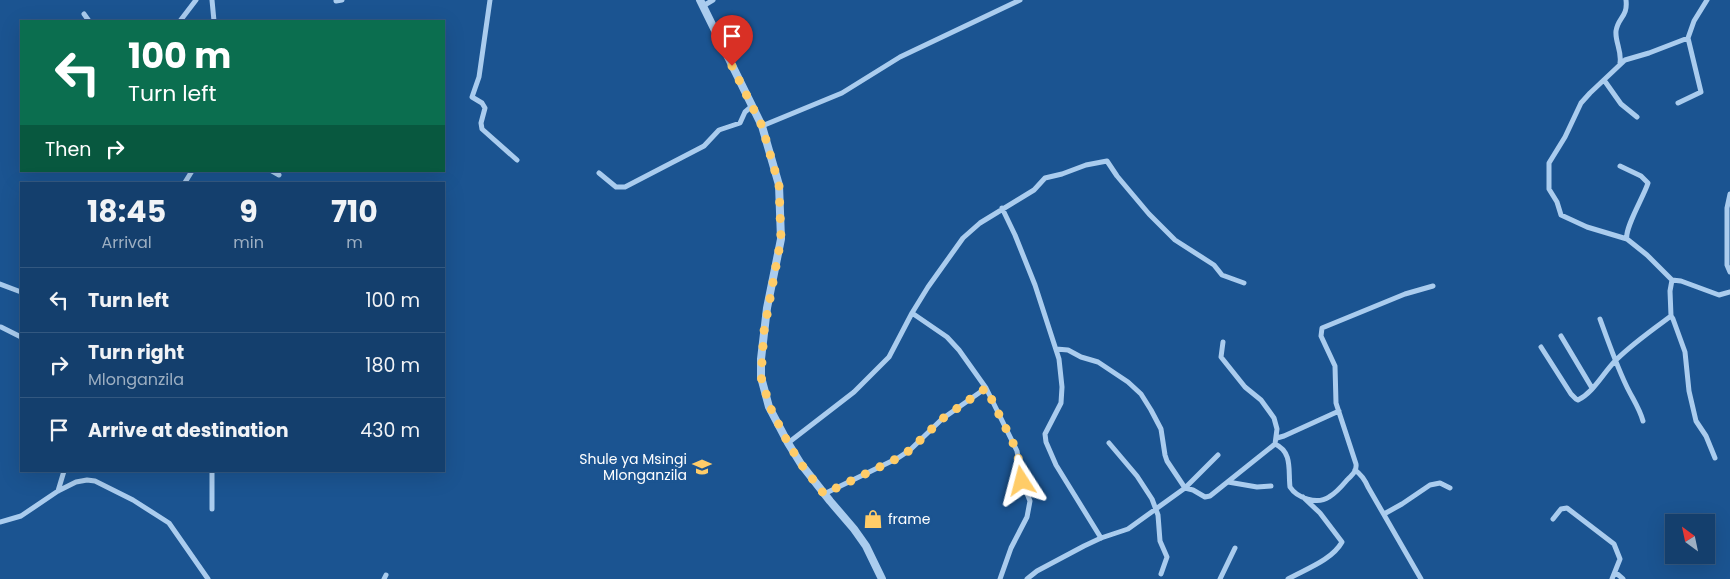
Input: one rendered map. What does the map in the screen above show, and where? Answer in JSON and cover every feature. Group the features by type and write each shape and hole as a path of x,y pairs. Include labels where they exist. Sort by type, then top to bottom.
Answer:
{"street":[{"path":"181,20 196,0"},
{"path":"212,0 214,20"},
{"path":"336,1 342,0"},
{"path":"490,0 479,77 472,97 486,108 481,124 482,129 517,160"},
{"path":"712,0 701,3 762,126 779,185 781,239 764,331 761,377 770,407 788,443 801,464 866,546 882,579"},
{"path":"762,126 842,92 900,58 1020,0"},
{"path":"1620,64 1622,55 1618,47 1616,32 1627,9 1626,0"},
{"path":"1678,103 1701,92 1688,38 1694,21 1706,0"},
{"path":"84,14 88,20"},
{"path":"1688,38 1649,53 1633,56 1620,64 1582,103 1565,137 1550,158 1548,170 1549,189 1557,202 1561,216 1588,227 1627,239 1647,255 1672,280 1690,284 1719,295 1730,292"},
{"path":"1604,80 1621,104 1637,117"},
{"path":"599,173 616,187 625,187 704,146 719,130 740,123 745,112 752,106"},
{"path":"788,443 854,392 889,357 928,287 964,238 980,223 1034,190 1045,178 1086,165 1107,161 1149,214 1175,240 1214,265 1222,274 1244,283"},
{"path":"1620,166 1641,176 1648,183 1627,230 1627,239"},
{"path":"274,172 279,175"},
{"path":"1730,194 1727,208 1727,265 1730,272"},
{"path":"1002,208 1032,277 1056,349 1061,380 1061,403 1046,434 1046,442 1056,466 1101,538"},
{"path":"1672,280 1670,291 1671,316 1685,352 1689,391 1696,421 1706,436 1715,458"},
{"path":"0,284 20,292"},
{"path":"1223,342 1221,357 1245,387 1261,400 1274,418 1277,429 1276,441 1284,450 1289,462 1290,487 1294,492 1312,500 1329,497 1356,468 1355,459 1339,411 1335,390 1335,366 1321,336 1322,328 1405,294 1433,286"},
{"path":"912,313 947,337 959,350 986,388 1017,451 1022,481 1030,501 1027,517 1000,579"},
{"path":"1542,347 1576,399 1583,397 1615,361 1671,316"},
{"path":"1600,319 1615,361 1640,409 1643,421"},
{"path":"1,327 20,336"},
{"path":"1561,336 1592,388"},
{"path":"1056,349 1068,350 1081,357 1098,362 1137,390 1158,422 1165,455 1185,488 1207,497 1228,482 1276,441 1339,411"},
{"path":"824,494 898,458 910,450 942,419 986,388"},
{"path":"1109,443 1143,484 1156,509 1160,541 1167,558 1161,574"},
{"path":"1027,579 1068,554 1101,538 1128,529 1185,488 1218,455"},
{"path":"1355,470 1361,474 1421,579"},
{"path":"58,491 64,472"},
{"path":"212,472 212,509"},
{"path":"0,522 27,513 58,491 81,480 95,481 133,500 169,523 208,579"},
{"path":"1228,482 1257,487 1271,486"},
{"path":"1384,514 1430,484 1440,484 1450,488"},
{"path":"1288,579 1326,558 1342,542 1320,513 1303,497"},
{"path":"1553,518 1561,508 1567,508 1614,544 1620,559 1612,579"},
{"path":"1220,579 1235,548"},
{"path":"1615,572 1623,579"}],"place":[{"name":"Shule ya Msingi Mlonganzila","path":"702,467"},
{"name":"frame","path":"873,519"}],"route":[{"path":"732,66 762,126 779,185 781,239 767,308 761,359 761,377 770,407 801,464 824,494 898,458 910,450 942,419 986,388 1017,451 1022,481"}]}
